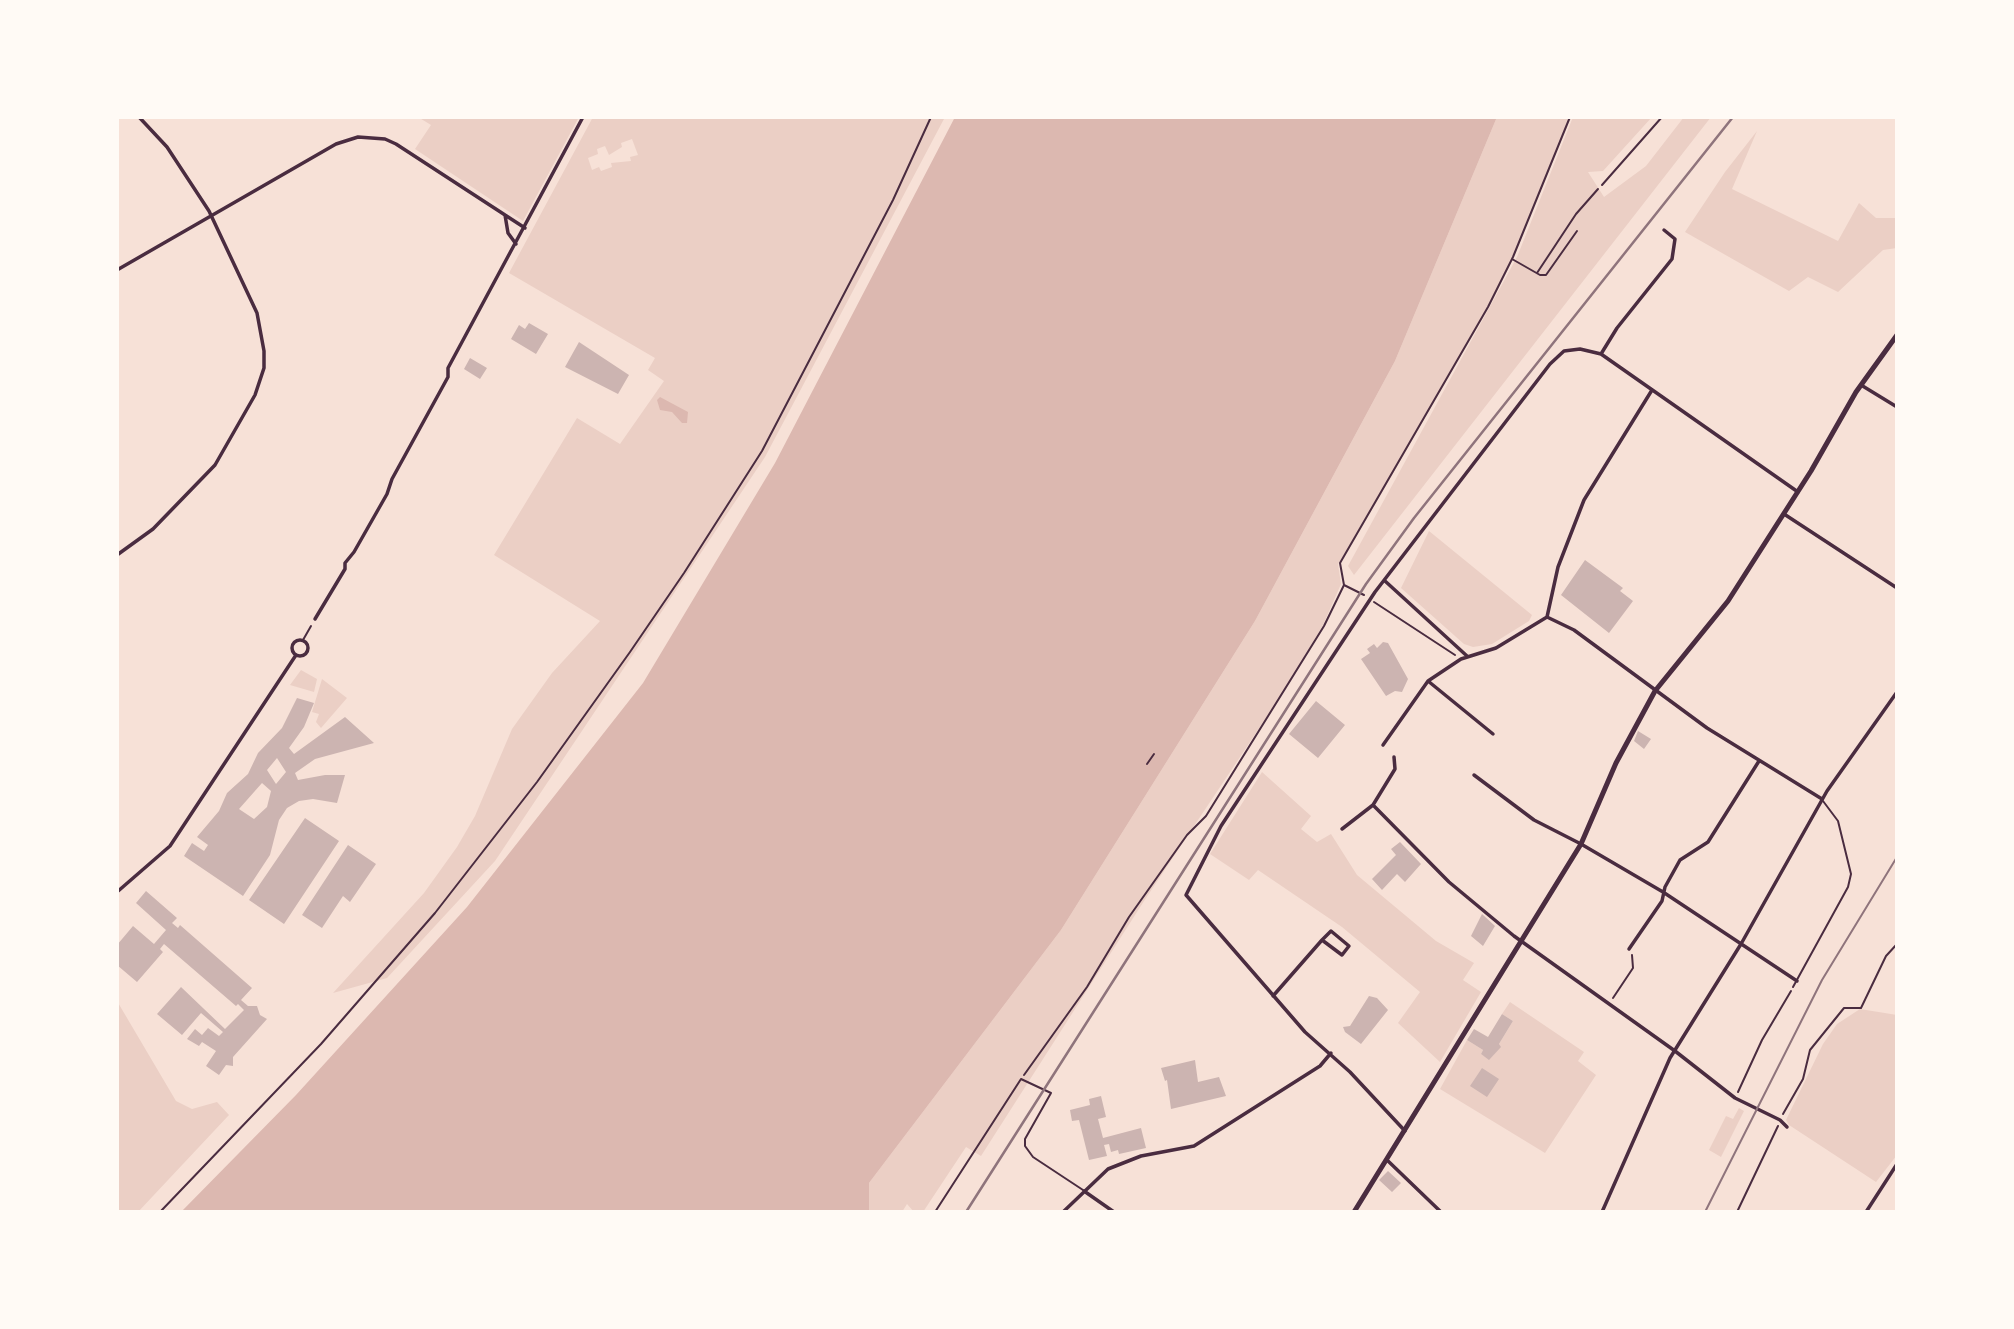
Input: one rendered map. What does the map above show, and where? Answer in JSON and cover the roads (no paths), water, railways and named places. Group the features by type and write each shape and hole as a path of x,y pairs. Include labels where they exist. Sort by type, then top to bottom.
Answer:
{"main road":[{"path":"1354,1212 1581,844 1616,763 1655,691 1728,601 1798,492 1861,385 1897,335"}],"street":[{"path":"117,555 153,529 215,465 241,423 260,382 264,351 257,313 211,218 181,166 139,117"},
{"path":"315,619 387,494 448,377 448,368 583,117"},
{"path":"117,270 336,144 358,137 385,139 396,144 524,228"},
{"path":"505,215 508,233 516,244"},
{"path":"1601,354 1617,328 1672,259 1675,239 1664,230"},
{"path":"1405,1132 1331,1053 1306,1032 1186,895 1221,826 1375,592 1550,364 1567,349 1601,354 1798,492"},
{"path":"1861,385 1897,407"},
{"path":"1383,745 1428,681 1461,659 1496,648 1547,617 1558,567 1584,500 1652,390"},
{"path":"1784,514 1897,588"},
{"path":"1385,580 1467,656"},
{"path":"1547,617 1574,631 1655,691 1759,761 1823,800"},
{"path":"117,892 170,846 296,655 307,652 308,645 303,640 296,640 292,645 296,655"},
{"path":"1428,681 1493,734"},
{"path":"1602,1212 1651,1097 1675,1051 1741,944 1823,800 1897,692"},
{"path":"1342,829 1373,805 1395,769 1394,757"},
{"path":"1629,949 1662,901 1663,892 1680,860 1708,842 1759,761"},
{"path":"1474,775 1534,820 1663,892 1797,981"},
{"path":"1373,805 1448,882 1521,942 1675,1051 1735,1098 1780,1120 1787,1127"},
{"path":"1273,996 1322,940 1331,931 1349,946 1342,955 1322,940"},
{"path":"1063,1212 1119,1163 1194,1146 1320,1066 1331,1053"},
{"path":"1387,1160 1441,1212"},
{"path":"1866,1212 1897,1164"},
{"path":"1084,1191 1114,1212"}],"lane":[{"path":"1602,185 1662,117"},
{"path":"1793,987 1848,887 1851,874 1838,821 1823,800"},
{"path":"935,1212 1021,1080 1051,1093 1025,1139 1025,1146 1033,1157 1084,1191"}],"tram line":[{"path":"1705,1212 1822,980 1897,857"}],"railway":[{"path":"966,1212 1366,584 1414,518 1733,117"}]}
